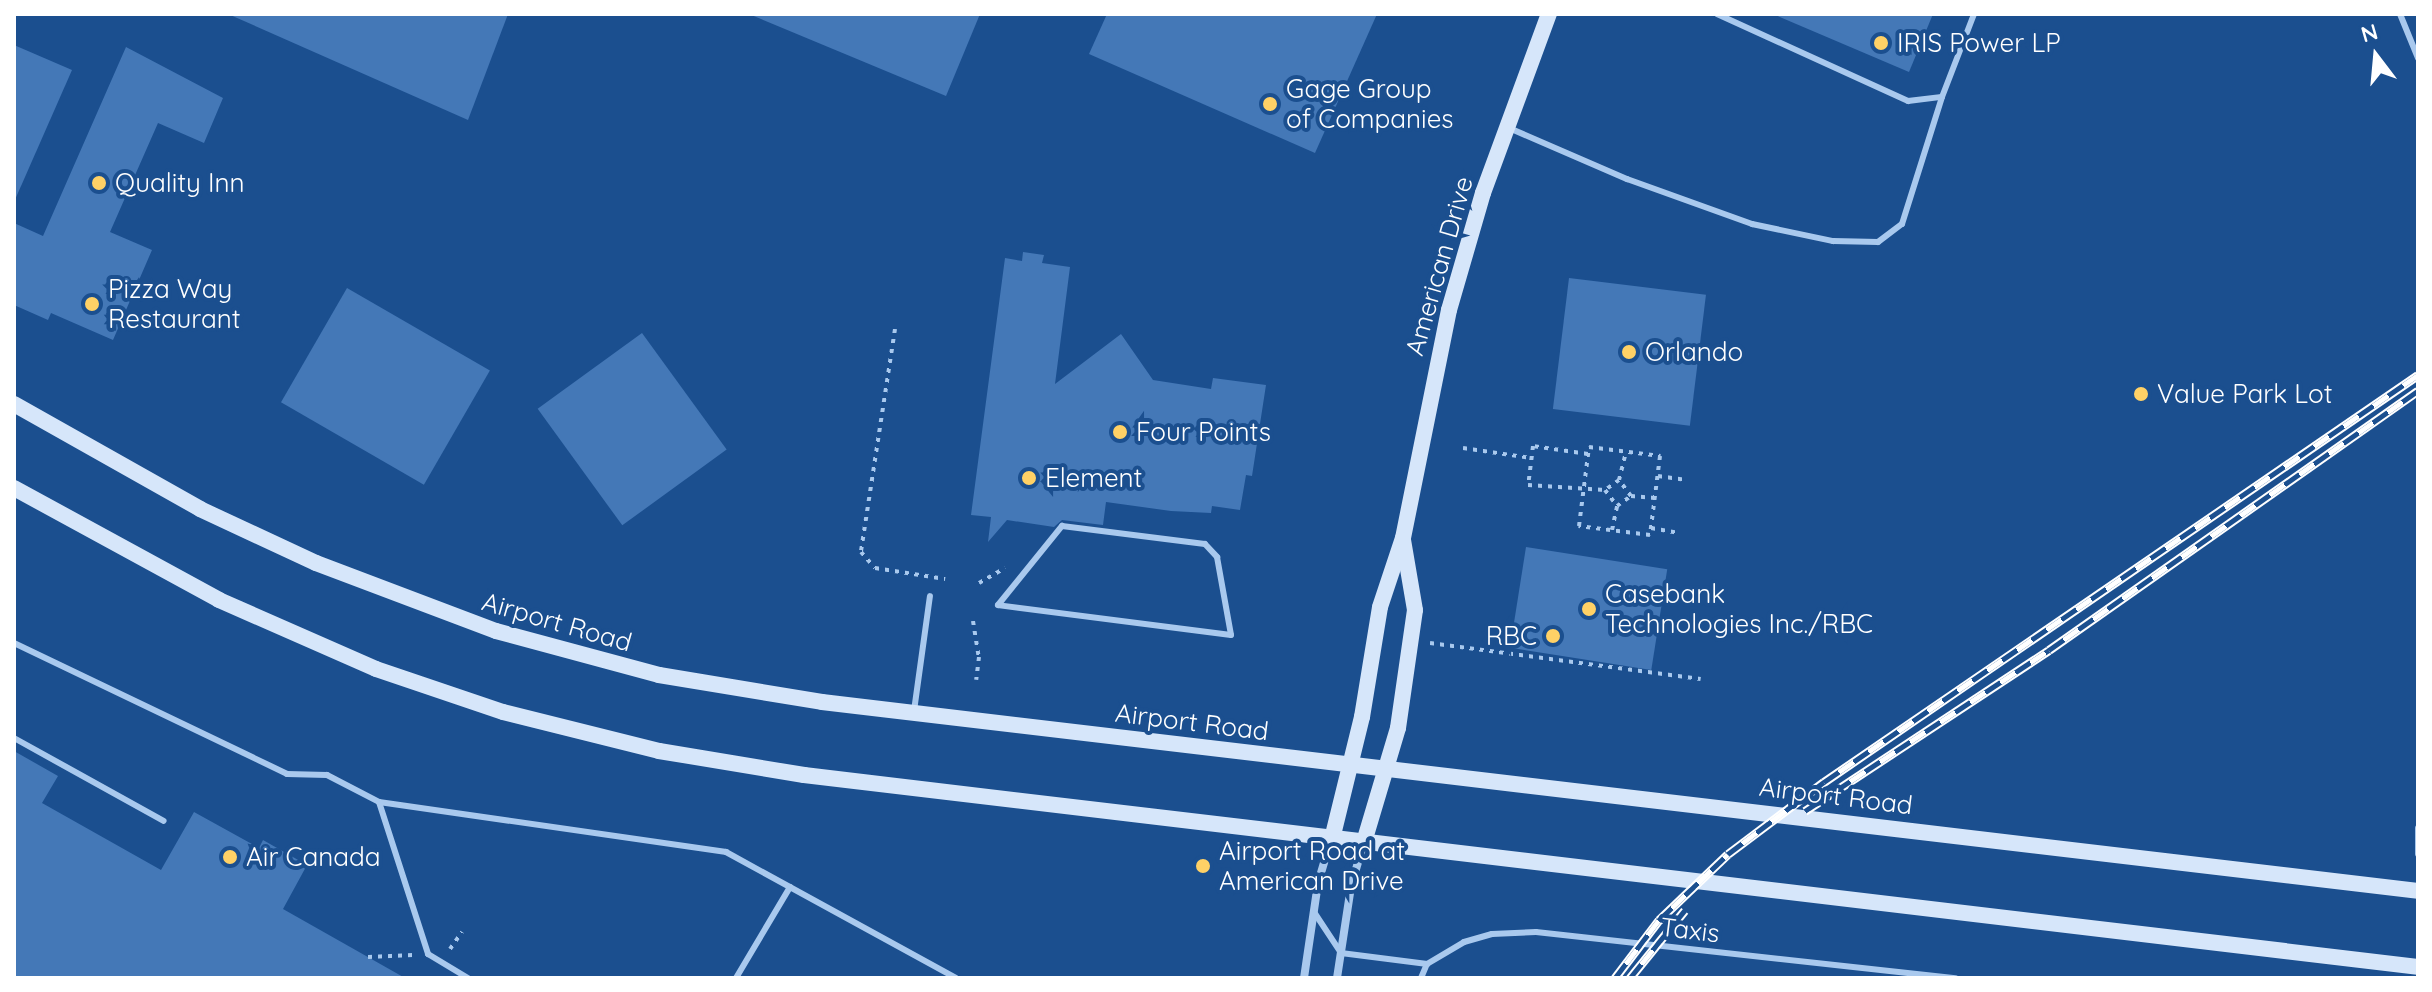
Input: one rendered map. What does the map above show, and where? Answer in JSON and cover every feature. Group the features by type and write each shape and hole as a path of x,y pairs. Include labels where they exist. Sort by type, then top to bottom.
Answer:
{"main road":[{"name":"American Drive","path":"1332,839 1351,764 1380,607 1403,538 1439,351 1506,126 1549,14"},
{"name":"Airport Road","path":"14,404 258,538 496,631 671,677 913,713 2418,891"},
{"path":"14,488 285,631 439,691 579,732 804,775 2418,966"},
{"name":"American Drive","path":"1364,842 1398,728 1415,610 1403,538"}],"street":[{"name":"American Drive","path":"1304,978 1314,912 1332,839"},
{"name":"American Drive","path":"1337,978 1351,886 1364,842"}],"lane":[{"path":"1717,14 1908,101 1942,97"},
{"path":"1506,126 1627,179 1752,224 1833,241 1878,242 1902,224 1942,97 1974,14"},
{"path":"2400,14 2418,58"},
{"path":"1062,526 1194,542 1217,557 1231,635 998,605 1062,526"},
{"path":"913,713 930,596"},
{"path":"14,643 287,774 327,775 379,802 726,852 956,978"},
{"path":"14,738 164,821"},
{"path":"379,802 428,954 468,978"},
{"path":"2418,828 2418,854"},
{"path":"736,978 790,887"},
{"path":"1314,912 1341,953 1427,964 1421,978"},
{"name":"Taxis","path":"1427,964 1464,942 1492,934 1536,932 1955,978"}],"path":[{"path":"895,329 861,552 875,568 945,579"},
{"path":"1588,454 1533,446 1528,485 1582,493 1605,490 1619,480 1626,452"},
{"path":"1589,447 1660,456 1650,535 1579,526 1588,454 1589,447"},
{"path":"1463,448 1531,458"},
{"path":"1658,476 1685,480"},
{"path":"1619,480 1631,496"},
{"path":"1605,490 1617,506"},
{"path":"1612,530 1617,506 1631,496 1655,498"},
{"path":"1651,528 1678,533"},
{"path":"979,583 1012,560"},
{"path":"973,621 979,657 976,680"},
{"path":"1430,643 1701,679"},
{"path":"452,948 462,932"}],"building":[{"path":"228,14 508,14 468,120"},
{"path":"749,14 980,14 946,96"},
{"name":"Gage Group of Companies","path":"1107,14 1377,14 1315,153 1089,54"},
{"name":"IRIS Power LP","path":"1773,14 1933,14 1909,72"},
{"path":"14,45 72,70 14,202"},
{"name":"Quality Inn","path":"126,47 223,98 204,143 158,123 110,232 152,250 113,340 51,313 48,320 14,305 14,223 43,236"},
{"name":"Four Points","path":"1023,252 1044,255 1042,263 1070,267 1055,384 1121,334 1153,380 1211,389 1213,378 1266,385 1252,476 1246,475 1240,510 1212,506 1211,513 1171,511 1106,502 1103,525 1062,520 1054,527 1007,520 988,542 991,517 971,515 1005,258 1022,261"},
{"name":"Orlando","path":"1569,278 1706,295 1690,426 1553,409"},
{"path":"347,288 490,370 424,485 281,402"},
{"path":"642,333 727,449 622,525 538,409"},
{"name":"Casebank Technologies Inc./RBC","path":"1526,547 1667,569 1651,670 1510,648"},
{"name":"Air Canada","path":"14,751 58,776 42,803 161,870 194,812 259,848 263,840 307,865 283,909 405,978 14,978"}],"railway":[{"path":"1615,978 1659,920 1728,854 1824,782 2418,375"},
{"path":"1805,811 2049,650 2418,391"},
{"path":"1630,978 1685,910"}],"place":[{"name":"IRIS Power LP","path":"1881,43"},
{"name":"Gage Group of Companies","path":"1270,104"},
{"name":"Quality Inn","path":"99,183"},
{"name":"Pizza Way Restaurant","path":"92,304"},
{"name":"Orlando","path":"1629,352"},
{"name":"Value Park Lot","path":"2141,394"},
{"name":"Four Points","path":"1120,432"},
{"name":"Element","path":"1029,478"},
{"name":"Casebank Technologies Inc./RBC","path":"1589,609"},
{"name":"RBC","path":"1553,636"},
{"name":"Air Canada","path":"230,857"},
{"name":"Airport Road at American Drive","path":"1203,866"}]}
